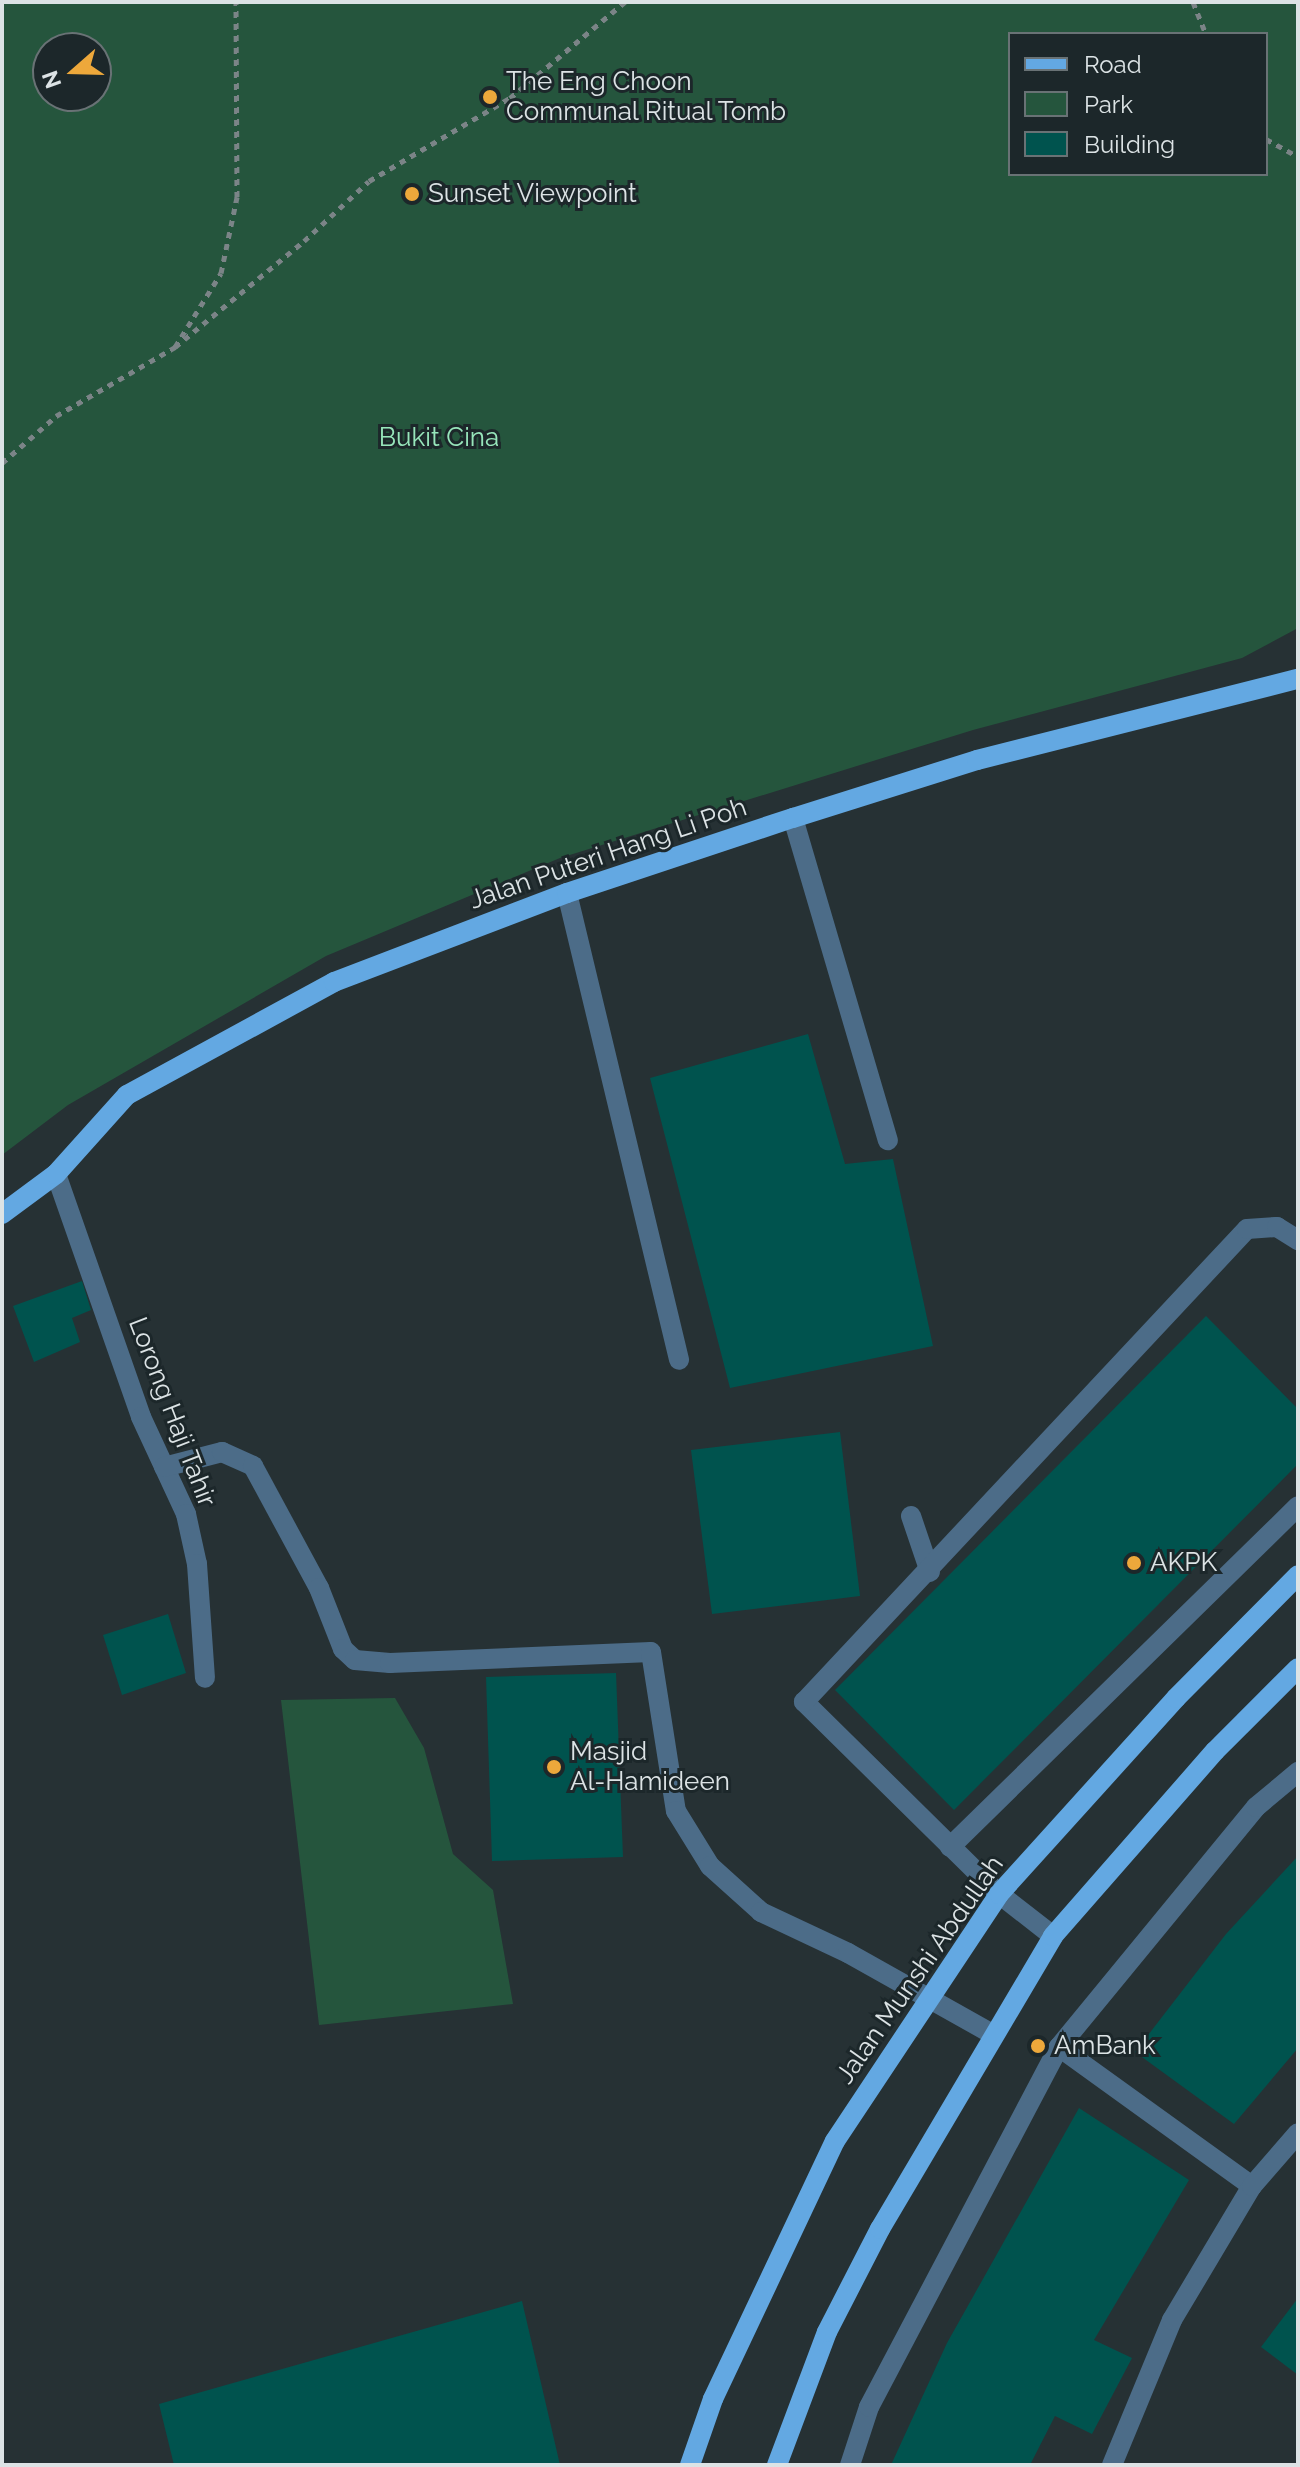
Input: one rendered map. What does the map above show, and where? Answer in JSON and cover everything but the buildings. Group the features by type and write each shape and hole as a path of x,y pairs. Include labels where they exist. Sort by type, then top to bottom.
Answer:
{"main road":[{"name":"Jalan Puteri Hang Li Poh","path":"2,1214 56,1174 127,1095 334,982 567,893 977,760 1298,679"},
{"name":"Jalan Munshi Abdullah","path":"690,2465 713,2399 835,2141 999,1894 1176,1698 1298,1575"},
{"path":"777,2465 827,2332 880,2229 1053,1936 1215,1751 1298,1668"}],"street":[{"path":"793,818 888,1140"},
{"path":"567,893 679,1360"},
{"name":"Lorong Haji Tahir","path":"56,1174 164,1467 186,1514 197,1564 205,1678"},
{"path":"1053,1936 999,1894 804,1702 930,1572 1247,1229 1277,1227 1298,1240"},
{"path":"164,1467 222,1452 253,1466 319,1588 343,1649 355,1660 651,1652 676,1811 710,1866 761,1912 994,2035"},
{"path":"950,1847 1298,1506"},
{"path":"911,1516 930,1572"},
{"path":"850,2465 869,2407 1059,2047 1256,1807 1298,1772"},
{"path":"1059,2047 1252,2186"},
{"path":"1112,2465 1172,2320 1252,2186 1298,2133"}],"path":[{"path":"175,347 221,273 237,197 236,2"},
{"path":"2,463 56,416 175,347 304,241 369,181 510,98 625,2"},
{"path":"1193,2 1205,32"},
{"path":"1268,140 1298,157"}],"green space":[{"name":"Bukit Cina","path":"2,2 1298,2 1298,628 1242,658 973,730 560,858 326,956 68,1105 2,1155"},
{"path":"395,1698 424,1748 453,1854 493,1890 513,2004 319,2025 281,1700"}],"place":[{"name":"The Eng Choon Communal Ritual Tomb","path":"490,97"},
{"name":"Sunset Viewpoint","path":"412,194"},
{"name":"AKPK","path":"1134,1563"},
{"name":"Masjid Al-Hamideen","path":"554,1767"},
{"name":"AmBank","path":"1038,2046"}]}
